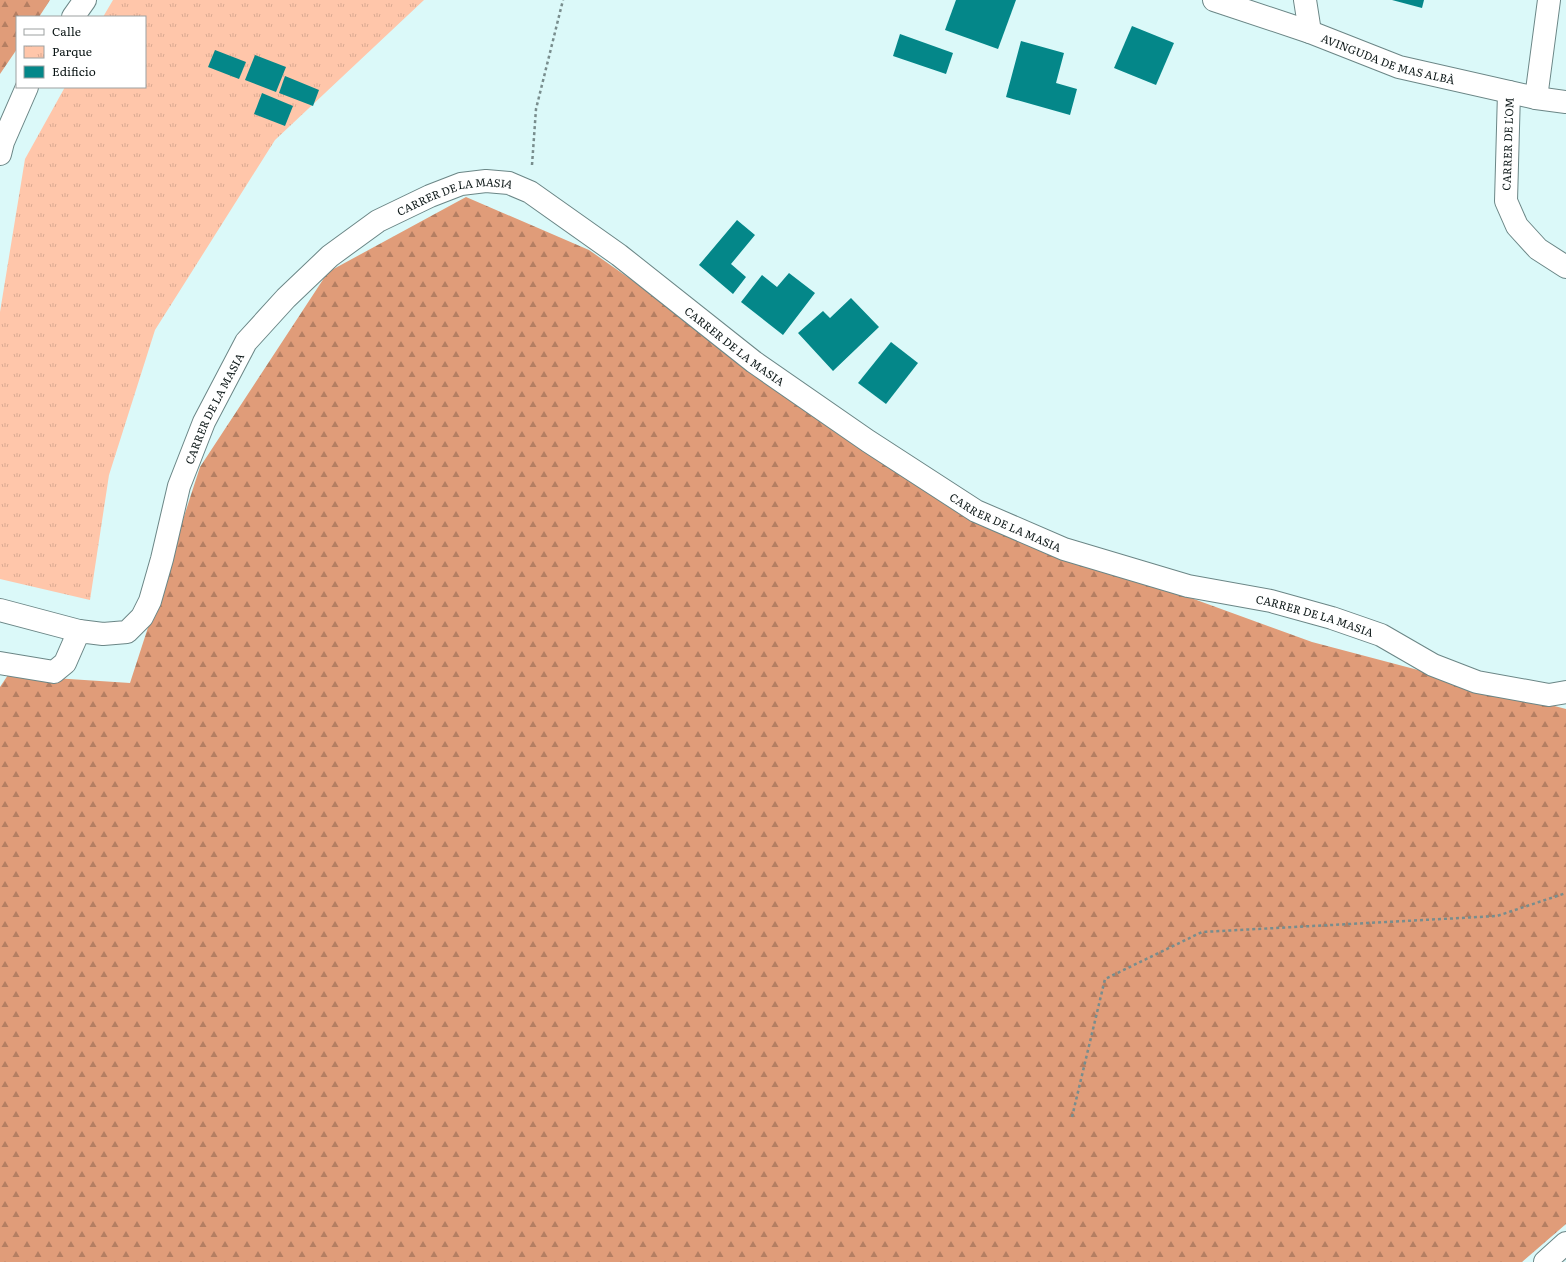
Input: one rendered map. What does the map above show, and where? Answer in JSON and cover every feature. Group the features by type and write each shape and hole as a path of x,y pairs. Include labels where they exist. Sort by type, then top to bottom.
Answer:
{"street":[{"path":"74,16 85,0"},
{"name":"AVINGUDA DE MAS ALBÀ","path":"1214,0 1310,32 1399,67 1536,98 1566,102"},
{"path":"1305,0 1310,32"},
{"path":"1536,98 1549,0"},
{"path":"0,154 9,128 28,88"},
{"name":"CARRER DE L'OM","path":"1509,92 1506,202 1517,226 1538,249 1566,267"},
{"name":"CARRER DE LA MASIA","path":"79,631 103,634 127,632 142,617 150,601 162,559 179,486 204,422 246,342 286,298 330,256 372,226 430,196 461,184 486,181 509,183 530,192 618,255 754,362 868,440 976,511 1064,549 1086,556 1188,586 1271,601 1332,618 1381,635 1433,666 1477,682 1549,695 1566,692"},
{"path":"0,610 79,631 65,663 54,672 0,663"},
{"path":"1545,1262 1566,1243"}],"path":[{"path":"530,192 536,109 563,0"},
{"path":"1072,1117 1105,979 1202,932 1497,916 1566,893"}],"green space":[{"path":"0,0 50,0 40,16 16,16 16,50 0,74"},
{"path":"113,0 424,0 275,140 155,330 109,475 90,600 0,579 0,312 25,159 64,88 146,88 146,16 104,16"},
{"path":"466,197 589,250 971,518 1312,642 1566,709 1566,1224 1522,1262 0,1262 0,687 8,675 130,683 200,467 328,272"}],"building":[{"path":"956,0 1016,0 998,49 945,30"},
{"path":"1392,0 1424,0 1422,8"},
{"path":"1132,26 1174,43 1156,85 1114,68"},
{"path":"900,34 953,53 946,74 893,56"},
{"path":"1021,41 1064,53 1056,83 1077,89 1070,115 1006,97"},
{"path":"215,50 246,62 239,79 208,67"},
{"path":"255,55 286,67 276,92 245,80"},
{"path":"285,76 319,90 313,106 279,93"},
{"path":"262,93 293,106 285,126 254,114"},
{"path":"737,220 755,235 731,264 746,277 733,294 699,265"},
{"path":"789,273 815,293 783,335 741,302 762,275 777,287"},
{"path":"851,298 879,327 833,371 798,333 823,311 830,318"},
{"path":"891,342 918,363 886,404 858,383"}]}
